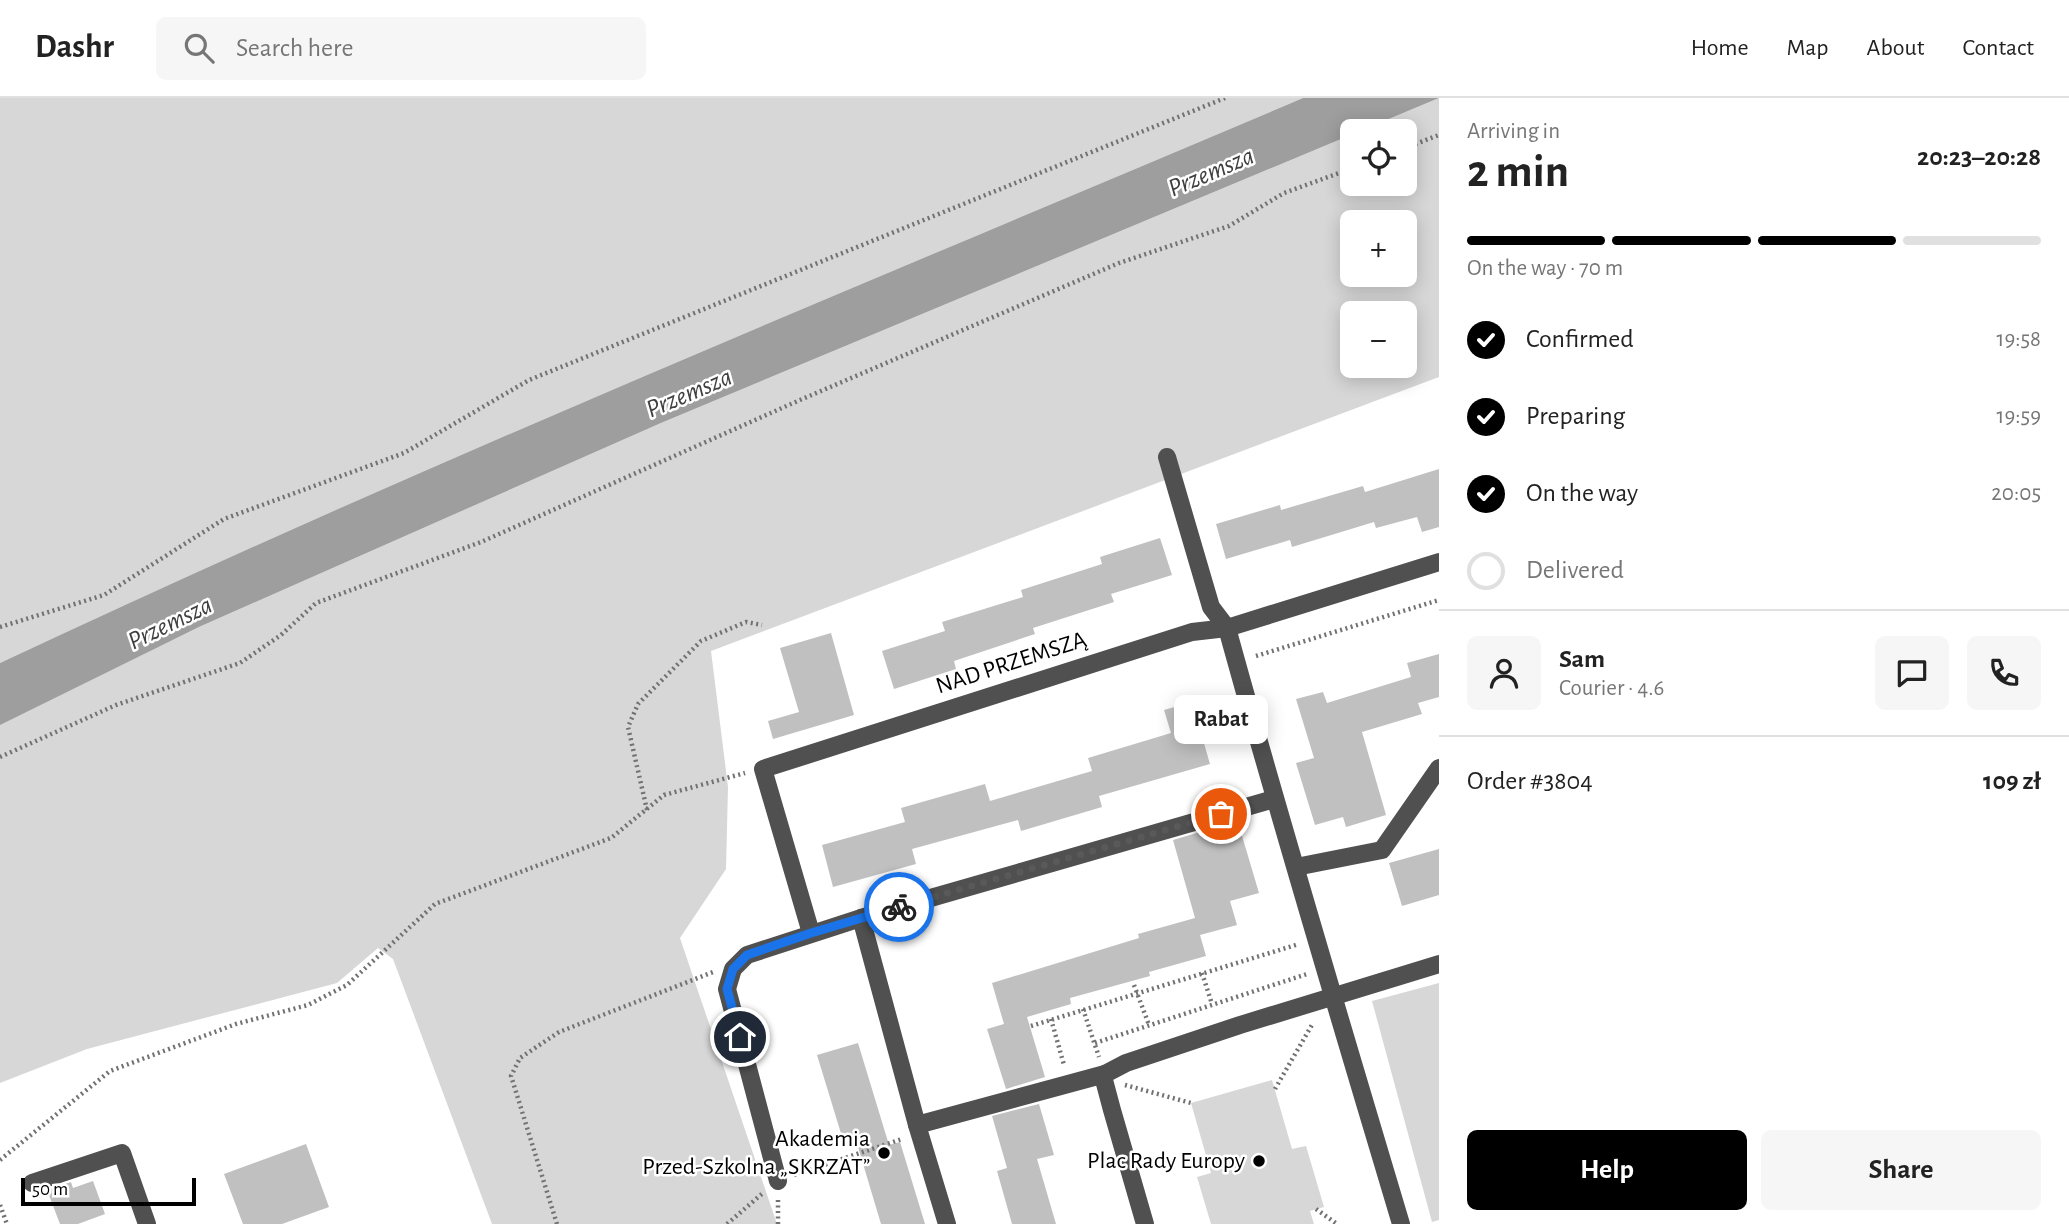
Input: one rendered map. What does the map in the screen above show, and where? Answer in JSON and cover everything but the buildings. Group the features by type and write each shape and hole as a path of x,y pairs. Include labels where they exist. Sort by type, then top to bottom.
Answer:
{"street":[{"path":"1167,457 1211,607 1227,628 1274,799 1401,1224"},
{"name":"NAD PRZEMSZĄ","path":"762,769 1192,632 1227,628 1439,562"},
{"path":"1296,867 1382,850 1439,768"},
{"path":"762,769 811,933"},
{"path":"778,1181 727,989 733,969 747,955 861,918 1274,799"},
{"path":"861,918 918,1129 947,1224"},
{"path":"918,1129 1070,1084 1105,1077 1139,1059 1334,995 1439,964"},
{"path":"1105,1077 1145,1224"},
{"path":"32,1183 122,1153 147,1224"}],"path":[{"path":"0,627 104,595 225,519 404,453 529,380 1225,98"},
{"path":"1417,143 1439,135"},
{"path":"0,757 116,705 240,663 281,635 316,603 481,542 800,400 1119,263 1229,226 1284,193 1340,172"},
{"path":"1236,662 1439,600"},
{"path":"647,810 628,727 638,704 701,641 746,622 762,625"},
{"path":"0,1160 110,1071 236,1024 308,1005 347,985 435,904 611,838 664,795 762,769"},
{"path":"1031,1026 1317,939"},
{"path":"1094,1043 1326,968"},
{"path":"557,1224 511,1076 520,1058 559,1032 720,969"},
{"path":"1202,973 1212,1004"},
{"path":"1134,985 1149,1025"},
{"path":"1275,1089 1316,1019 1334,995"},
{"path":"1083,1009 1105,1077 1191,1103"},
{"path":"1051,1019 1070,1084"},
{"path":"727,1224 778,1181 918,1129"},
{"path":"0,1205 7,1224"},
{"path":"1316,1209 1337,1224"}],"shaded area":[{"path":"0,98 1303,98 486,444 161,588 0,663"},
{"path":"1439,98 1439,377 711,651 728,787 726,869 680,938 777,1224 492,1224 393,959 378,948 337,983 87,1049 0,1083 0,724 199,627 661,423 1340,139 1340,196 1417,196 1417,119 1389,119"},
{"path":"1439,983 1439,1220 1432,1222 1372,1001"},
{"name":"Plac Rady Europy","path":"1272,1080 1292,1149 1306,1146 1324,1207 1310,1211 1314,1224 1211,1224 1197,1177 1211,1173 1191,1103"}],"water":[{"name":"Przemsza","path":"1303,98 1439,98 1389,119 1340,119 1340,139 661,423 199,627 0,725 0,663 161,588 486,444"}],"way so far":[{"path":"899,907 1221,814"}],"place":[{"name":"Rabat","path":"1221,814"},
{"name":"Akademia Przed-Szkolna „SKRZAT”","path":"884,1153"},
{"name":"Plac Rady Europy","path":"1259,1161"}],"route":[{"path":"740,1037 727,989 733,969 747,955 899,907"}]}
